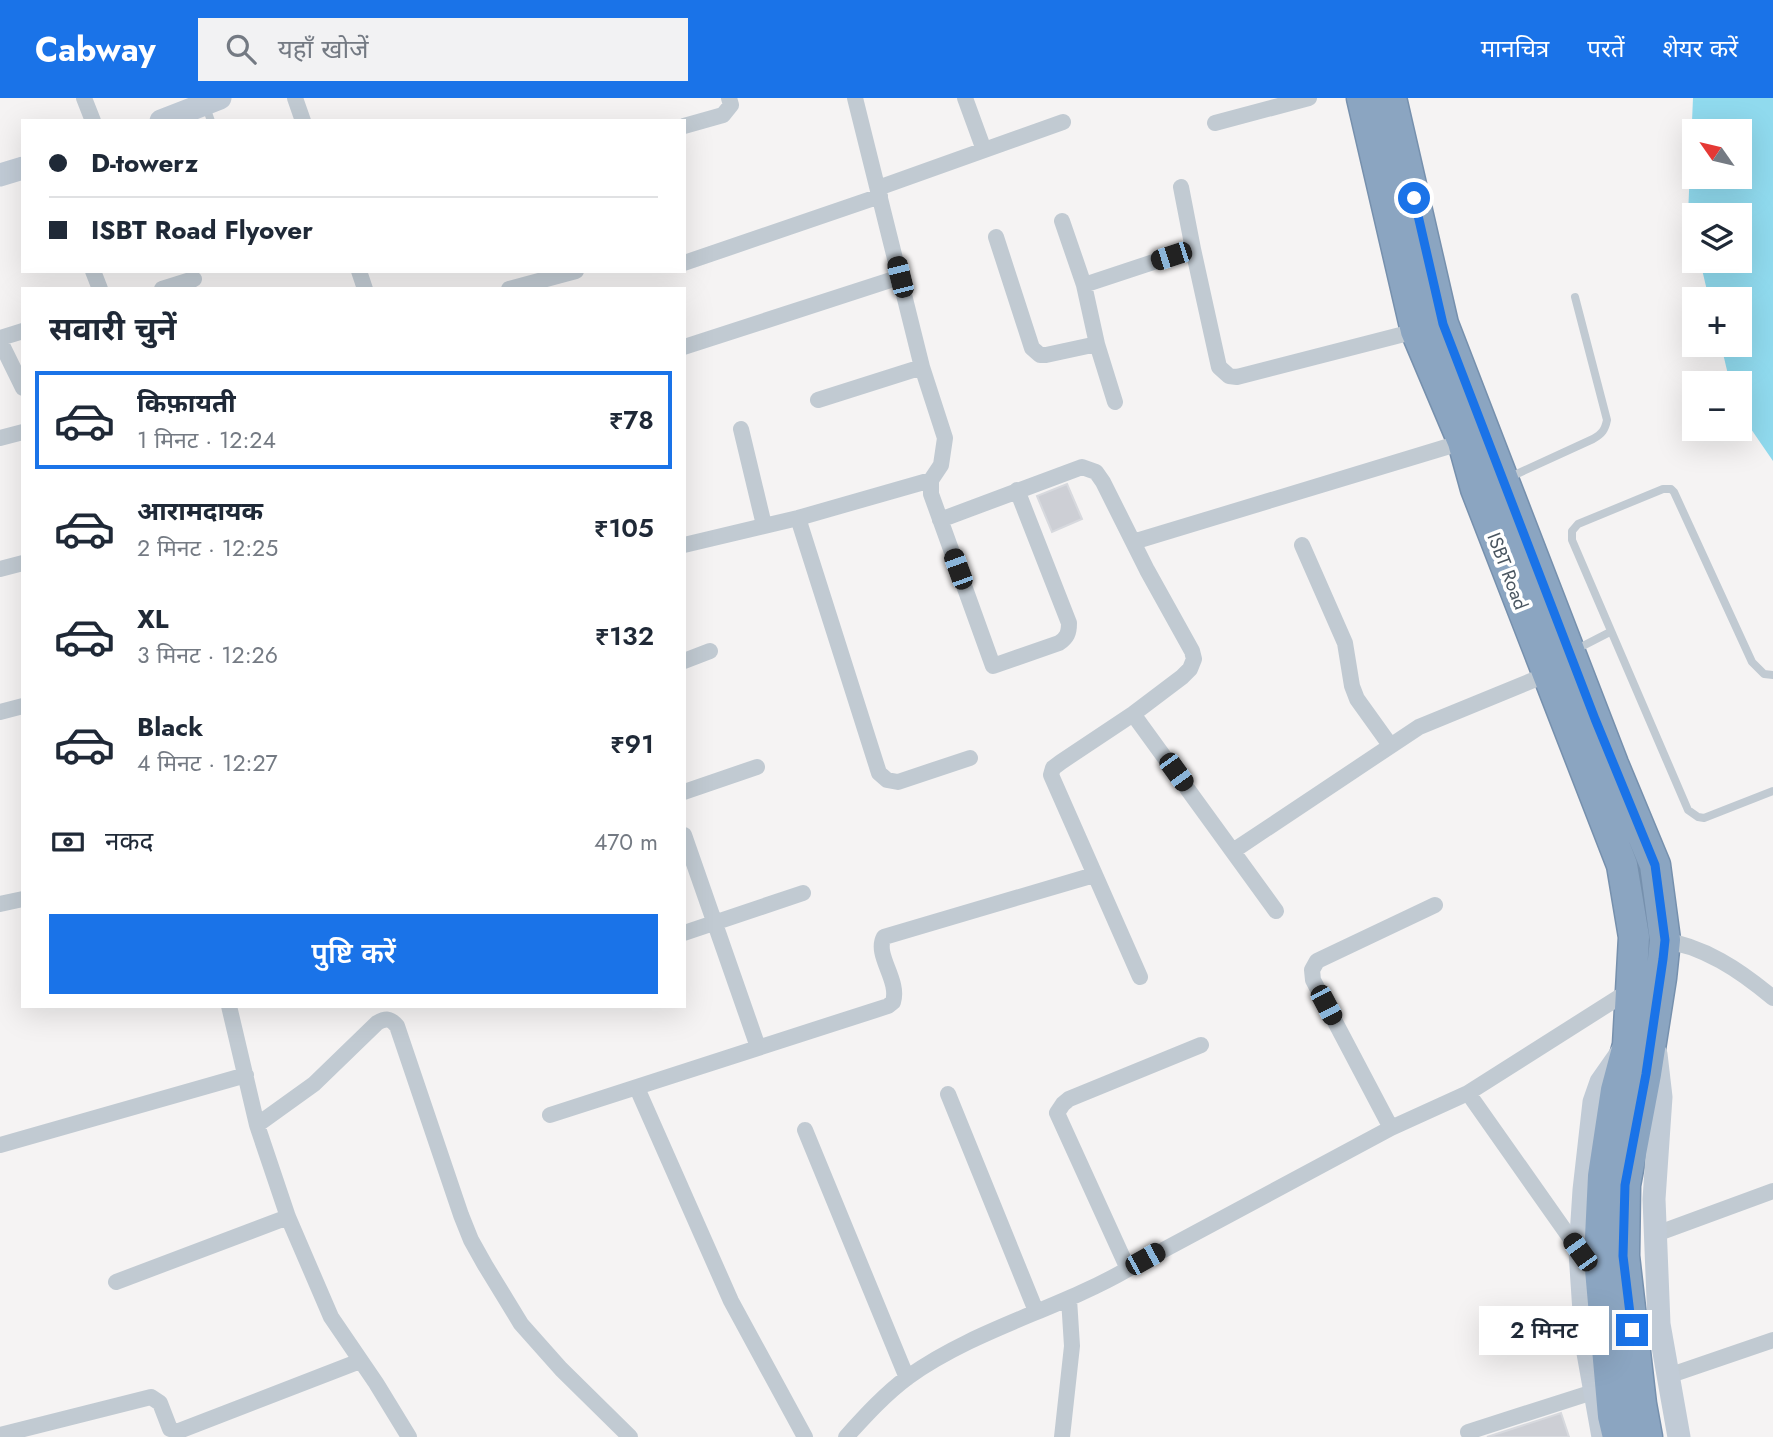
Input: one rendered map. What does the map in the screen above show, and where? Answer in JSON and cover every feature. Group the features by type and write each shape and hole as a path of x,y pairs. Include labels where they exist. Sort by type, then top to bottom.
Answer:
{"highway":[{"name":"ISBT Road","path":"1362,98 1416,331 1463,442 1476,489 1622,865 1633,937 1632,989 1640,1037"},
{"path":"1391,98 1443,324 1569,652 1655,865 1665,940 1640,1037 1616,1090 1603,1176 1600,1258 1613,1416 1618,1437"},
{"path":"1640,1037 1646,1074 1625,1185 1623,1256 1647,1437"}],"street":[{"path":"84,98 92,119"},
{"path":"295,98 302,119"},
{"path":"686,125 723,115 731,105 729,98"},
{"path":"855,98 922,367 945,438 941,465 931,480 931,494 993,666 1059,643 1069,632 1069,623 1017,490"},
{"path":"965,98 984,150"},
{"path":"1215,123 1309,98"},
{"path":"169,119 212,108"},
{"path":"686,261 1063,122"},
{"path":"0,175 21,169"},
{"path":"1181,187 1219,367 1228,376 1237,377 1416,331"},
{"path":"1062,221 1084,285 1097,344 1115,402"},
{"path":"996,237 1028,337 1036,353 1046,355 1097,344"},
{"path":"1084,285 1193,249"},
{"path":"516,287 569,273"},
{"path":"686,346 900,277"},
{"path":"168,287 194,279"},
{"path":"21,332 0,340 21,384"},
{"path":"818,400 922,367"},
{"path":"741,429 764,525"},
{"path":"0,438 21,433"},
{"path":"1133,542 1463,442"},
{"path":"940,520 1082,467 1089,468 1096,472 1103,482 1192,651 1194,659 1190,669 1182,677 1133,714 1061,762 1053,768 1051,775 1140,977"},
{"path":"686,544 798,518 931,480"},
{"path":"798,518 879,773 887,780 898,782 970,758"},
{"path":"1302,545 1345,643 1357,699 1390,745"},
{"path":"0,569 21,564"},
{"path":"686,660 710,651"},
{"path":"1233,851 1419,727 1548,674"},
{"path":"0,712 21,707"},
{"path":"1133,714 1276,911"},
{"path":"686,791 757,767"},
{"path":"686,841 758,1047"},
{"path":"550,1115 888,1006 893,1002 895,989 881,947 884,937 1094,875"},
{"path":"686,932 803,893"},
{"path":"0,904 21,899"},
{"path":"1391,1128 1313,980 1312,970 1317,961 1435,905"},
{"path":"1633,937 1665,940 1696,949 1727,964 1773,998"},
{"path":"846,1437 887,1394 907,1378 967,1343 1069,1299 1391,1128 1468,1093 1632,989"},
{"path":"229,1008 257,1125 288,1217 331,1317 389,1402 409,1437"},
{"path":"257,1125 314,1084 396,1008"},
{"path":"384,1018 397,1026 471,1240 503,1298 521,1324 561,1369 630,1437"},
{"path":"1603,1437 1586,1342 1580,1252 1585,1178 1594,1102 1601,1082 1640,1037 1661,1097 1654,1199 1659,1324 1679,1437"},
{"path":"1128,1269 1057,1113 1069,1099 1201,1045"},
{"path":"0,1145 246,1075"},
{"path":"637,1088 731,1301 805,1437"},
{"path":"1468,1093 1580,1252"},
{"path":"948,1094 1037,1311"},
{"path":"805,1130 907,1378"},
{"path":"1656,1234 1773,1191"},
{"path":"116,1282 288,1217"},
{"path":"1062,1437 1072,1346 1069,1299"},
{"path":"1668,1376 1773,1340"},
{"path":"0,1435 151,1396 160,1403 170,1429 179,1431 360,1360"},
{"path":"1468,1432 1594,1392"}],"lane":[{"path":"1502,480 1593,439 1606,428 1607,421 1575,297"},
{"path":"1773,675 1764,674 1752,662 1671,489 1663,489 1578,524 1572,531 1572,540 1609,632 1688,810 1703,818 1773,791"},
{"path":"1569,652 1609,632"}],"water":[{"path":"1693,98 1773,98 1773,461 1752,430 1752,371 1727,371 1724,357 1752,357 1752,287 1706,287 1703,273 1752,273 1752,203 1689,203 1689,189 1752,189 1752,119 1692,119"}],"building":[{"path":"1067,484 1082,519 1052,532 1037,496"},
{"path":"1561,1413 1569,1437 1487,1437"}],"route":[{"path":"1414,198 1443,324 1595,719 1655,865 1665,940 1646,1074 1625,1185 1623,1256 1632,1330"}]}
